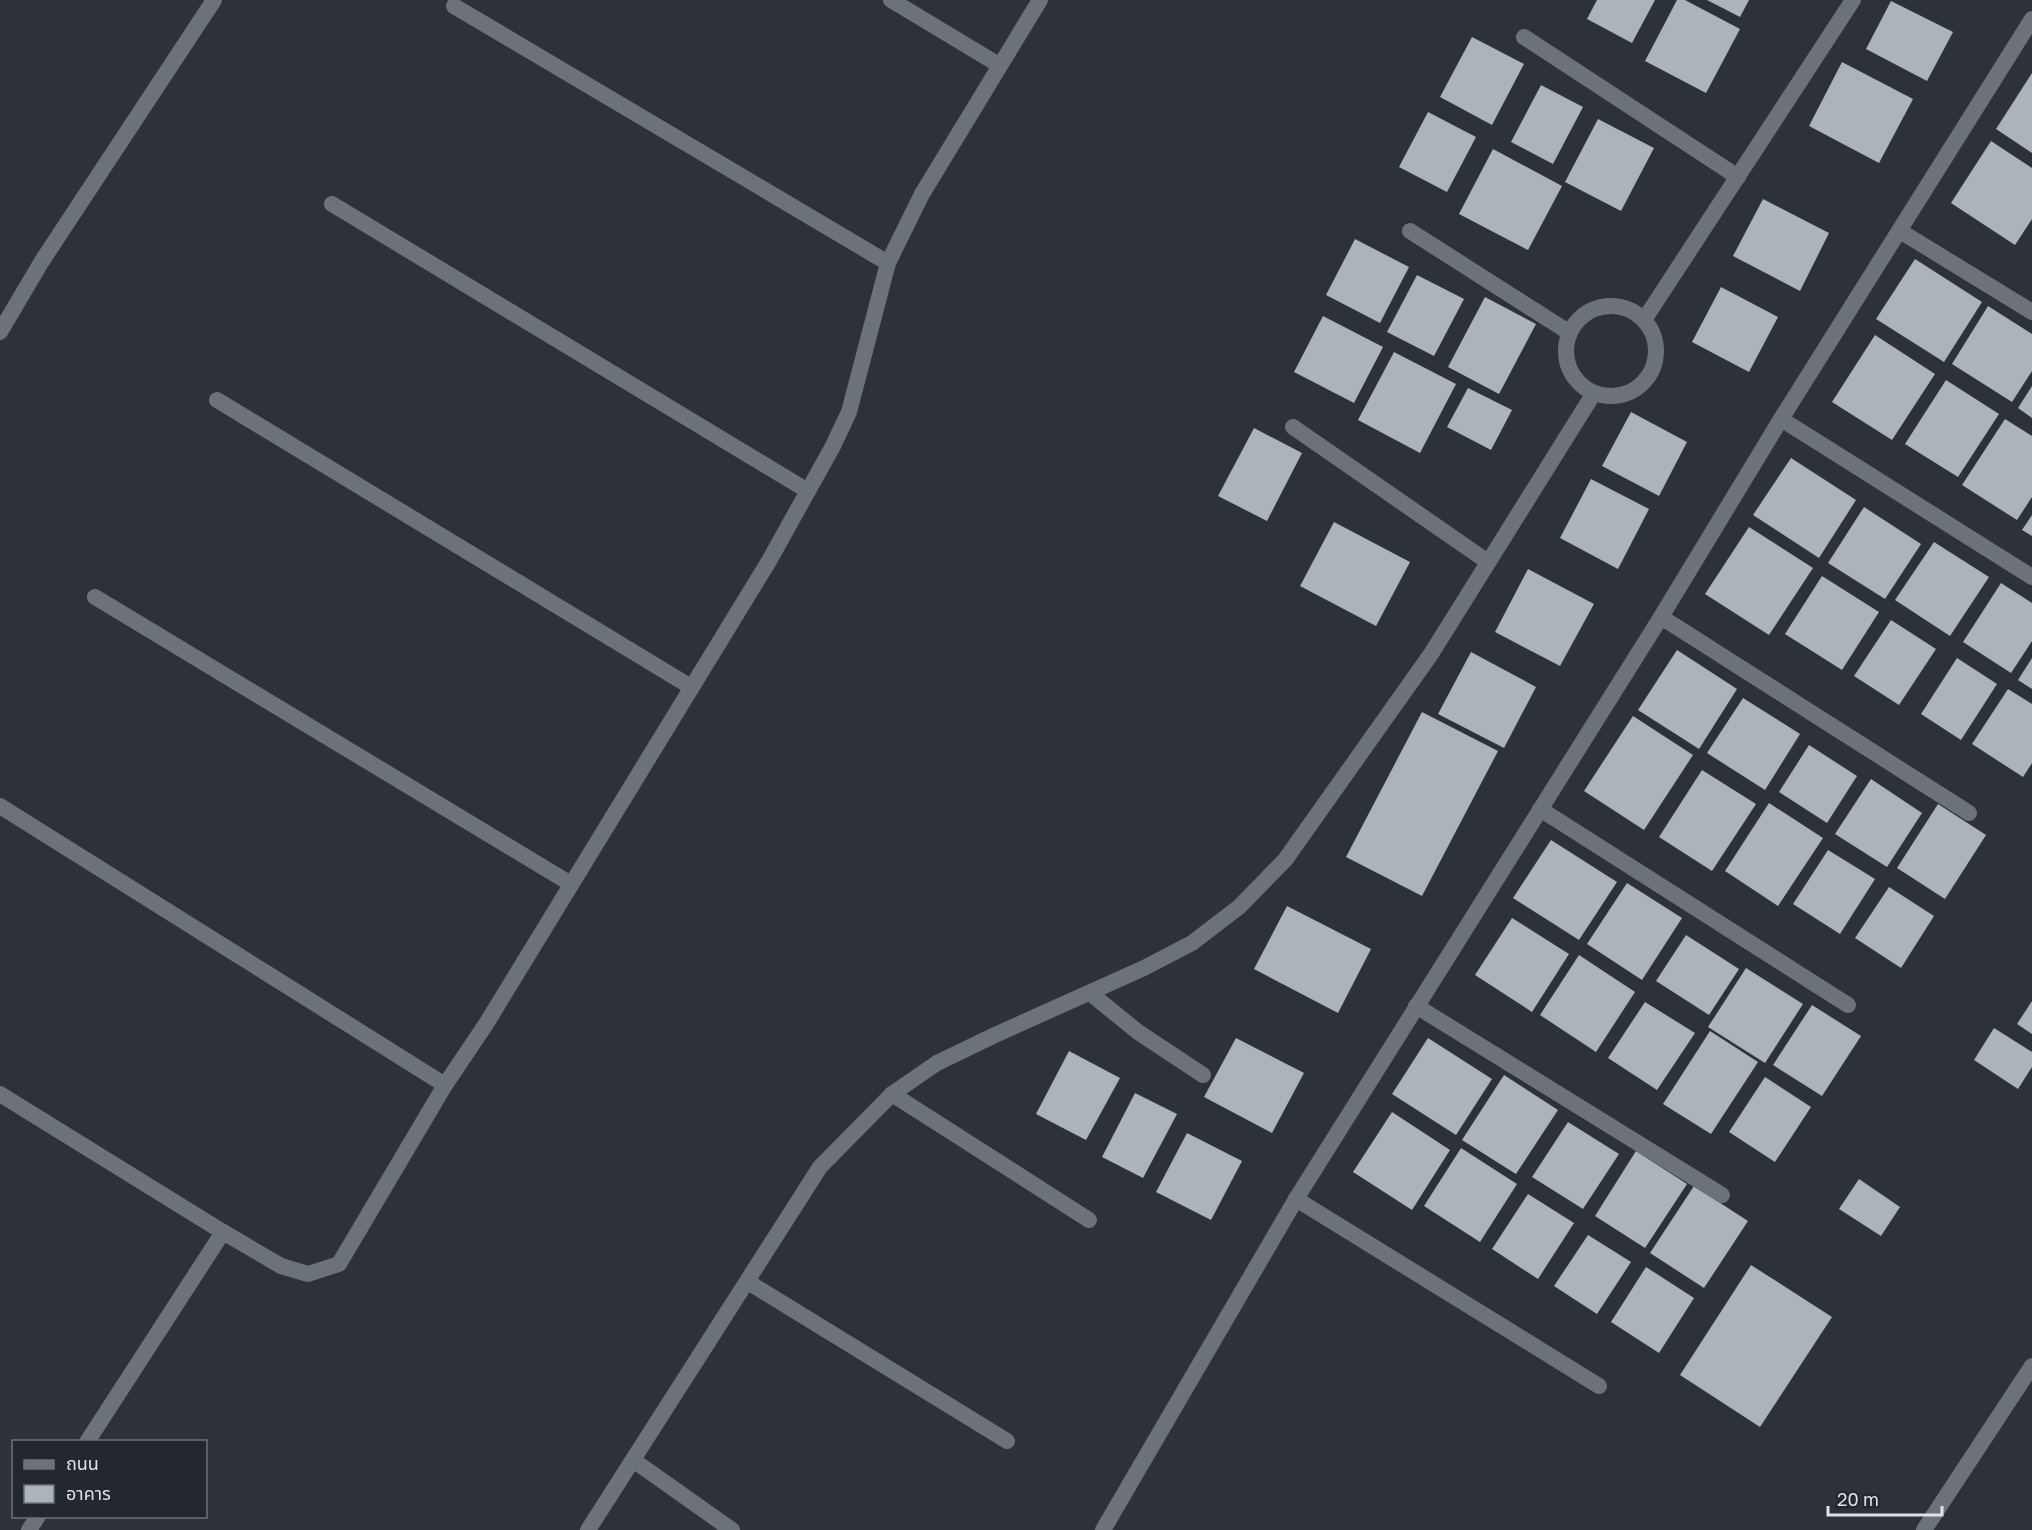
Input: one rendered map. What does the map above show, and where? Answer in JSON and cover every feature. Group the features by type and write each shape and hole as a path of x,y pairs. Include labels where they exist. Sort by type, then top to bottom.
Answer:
{"street":[{"path":"0,332 42,261 214,0"},
{"path":"891,0 999,65"},
{"path":"0,1094 280,1266 308,1274 339,1264 445,1085 486,1024 769,561 808,491 849,412 888,263 922,194 1040,0"},
{"path":"1644,321 1853,0"},
{"path":"454,6 888,263"},
{"path":"1103,1530 1296,1199 1661,617 1781,419 1900,231 2026,42 2032,19"},
{"path":"1524,37 1738,177"},
{"path":"332,204 808,491"},
{"path":"1410,231 1570,333"},
{"path":"1900,231 2032,312"},
{"path":"1614,306 1628,309 1644,321 1655,341 1656,354 1653,369 1646,380 1635,390 1622,395 1608,396 1594,393 1582,386 1570,369 1566,348 1570,333 1576,322 1587,313 1614,306"},
{"path":"588,1530 820,1167 892,1094 937,1063 1144,968 1192,943 1239,907 1285,860 1431,654 1594,393"},
{"path":"217,400 691,687"},
{"path":"1781,419 2032,577"},
{"path":"1293,427 1488,562"},
{"path":"95,597 571,884"},
{"path":"1661,617 1970,813"},
{"path":"0,806 445,1085"},
{"path":"1540,809 1848,1005"},
{"path":"1090,993 1138,1032 1203,1075"},
{"path":"1416,1006 1722,1195"},
{"path":"892,1094 1089,1220"},
{"path":"1296,1199 1599,1386"},
{"path":"88,1440 223,1232"},
{"path":"748,1282 1007,1441"},
{"path":"1924,1530 2032,1366"},
{"path":"633,1460 732,1530"}],"building":[{"path":"1597,0 1655,0 1632,43 1587,19"},
{"path":"1677,0 1685,0 1740,29 1706,93 1645,61"},
{"path":"1707,0 1749,0 1740,17"},
{"path":"1891,1 1953,32 1927,81 1866,49"},
{"path":"1472,37 1524,64 1492,125 1440,97"},
{"path":"1842,62 1913,99 1879,163 1809,126"},
{"path":"2032,73 2032,153 1996,129"},
{"path":"1541,85 1583,107 1553,164 1511,142"},
{"path":"1428,112 1476,137 1447,192 1399,167"},
{"path":"1598,119 1654,148 1621,211 1565,182"},
{"path":"1991,141 2032,168 2032,219 2015,245 1951,203"},
{"path":"1493,149 1562,186 1528,250 1459,214"},
{"path":"1763,199 1829,233 1800,291 1733,256"},
{"path":"1355,239 1409,267 1380,323 1326,295"},
{"path":"1915,259 1982,302 1944,362 1876,319"},
{"path":"1417,275 1464,299 1434,356 1387,332"},
{"path":"1721,287 1778,317 1749,372 1692,342"},
{"path":"1485,297 1536,324 1499,394 1448,367"},
{"path":"1988,306 2032,334 2032,371 2012,402 1952,364"},
{"path":"1323,316 1383,347 1354,403 1294,372"},
{"path":"1875,335 1935,374 1892,440 1832,402"},
{"path":"1394,352 1456,384 1420,453 1358,420"},
{"path":"1946,380 1999,414 1958,477 1905,444"},
{"path":"2032,386 2032,418 2018,408"},
{"path":"1468,388 1512,410 1491,450 1447,427"},
{"path":"1631,412 1687,442 1659,496 1602,466"},
{"path":"2005,419 2032,436 2032,497 2017,520 1962,485"},
{"path":"1254,428 1302,453 1267,521 1218,496"},
{"path":"1791,458 1856,500 1819,558 1753,515"},
{"path":"1591,479 1649,509 1618,569 1560,538"},
{"path":"1864,507 1921,544 1885,599 1828,563"},
{"path":"2032,515 2032,536 2022,530"},
{"path":"1334,522 1410,562 1376,626 1300,586"},
{"path":"1749,527 1813,568 1769,635 1705,594"},
{"path":"1934,542 1989,577 1950,636 1895,600"},
{"path":"1528,569 1594,604 1560,666 1495,632"},
{"path":"1822,576 1879,612 1842,670 1785,634"},
{"path":"2001,583 2032,603 2032,641 2011,673 1963,642"},
{"path":"1891,620 1936,649 1899,705 1854,676"},
{"path":"1677,650 1737,689 1699,749 1638,710"},
{"path":"1471,652 1536,687 1504,748 1438,714"},
{"path":"1957,658 1997,684 1961,740 1921,714"},
{"path":"2032,658 2032,689 2018,680"},
{"path":"2008,689 2032,704 2032,763 2023,777 1972,744"},
{"path":"1743,698 1800,734 1765,790 1707,753"},
{"path":"1422,712 1498,751 1422,896 1346,857"},
{"path":"1633,716 1693,755 1644,830 1584,791"},
{"path":"1809,745 1857,776 1827,823 1779,792"},
{"path":"1702,770 1756,804 1712,871 1659,837"},
{"path":"1871,779 1922,813 1887,867 1835,834"},
{"path":"1769,803 1823,838 1778,906 1725,871"},
{"path":"1938,804 1986,835 1945,899 1897,868"},
{"path":"1551,840 1617,882 1579,940 1513,898"},
{"path":"1828,850 1875,879 1840,934 1793,904"},
{"path":"1627,883 1682,918 1642,980 1587,944"},
{"path":"1889,887 1934,916 1901,968 1855,938"},
{"path":"1287,906 1371,949 1338,1013 1254,969"},
{"path":"1512,918 1569,954 1532,1012 1475,975"},
{"path":"1686,935 1739,969 1709,1015 1656,981"},
{"path":"1579,955 1635,992 1596,1052 1540,1015"},
{"path":"1746,968 1803,1004 1765,1063 1708,1027"},
{"path":"2032,1001 2032,1034 2017,1024"},
{"path":"1645,1002 1695,1033 1657,1090 1608,1058"},
{"path":"1812,1005 1861,1036 1822,1096 1773,1065"},
{"path":"1994,1028 2032,1052 2032,1067 2018,1089 1974,1060"},
{"path":"1710,1031 1758,1062 1711,1134 1663,1104"},
{"path":"1236,1038 1304,1073 1272,1133 1204,1097"},
{"path":"1428,1038 1492,1079 1456,1135 1392,1094"},
{"path":"1069,1051 1120,1078 1086,1140 1036,1114"},
{"path":"1504,1075 1558,1110 1516,1174 1462,1140"},
{"path":"1765,1077 1811,1107 1775,1162 1729,1132"},
{"path":"1135,1093 1177,1114 1143,1178 1102,1157"},
{"path":"1392,1112 1450,1150 1412,1210 1353,1172"},
{"path":"1568,1122 1619,1154 1583,1209 1532,1177"},
{"path":"1187,1133 1242,1161 1211,1220 1156,1192"},
{"path":"1461,1148 1517,1184 1480,1242 1424,1206"},
{"path":"1636,1151 1687,1184 1645,1248 1595,1216"},
{"path":"1859,1179 1900,1207 1881,1236 1839,1209"},
{"path":"1694,1186 1748,1221 1704,1288 1650,1253"},
{"path":"1528,1194 1574,1223 1538,1279 1492,1249"},
{"path":"1588,1235 1631,1262 1597,1314 1554,1286"},
{"path":"1751,1265 1832,1317 1760,1427 1680,1375"},
{"path":"1646,1267 1694,1298 1659,1353 1611,1322"}]}
